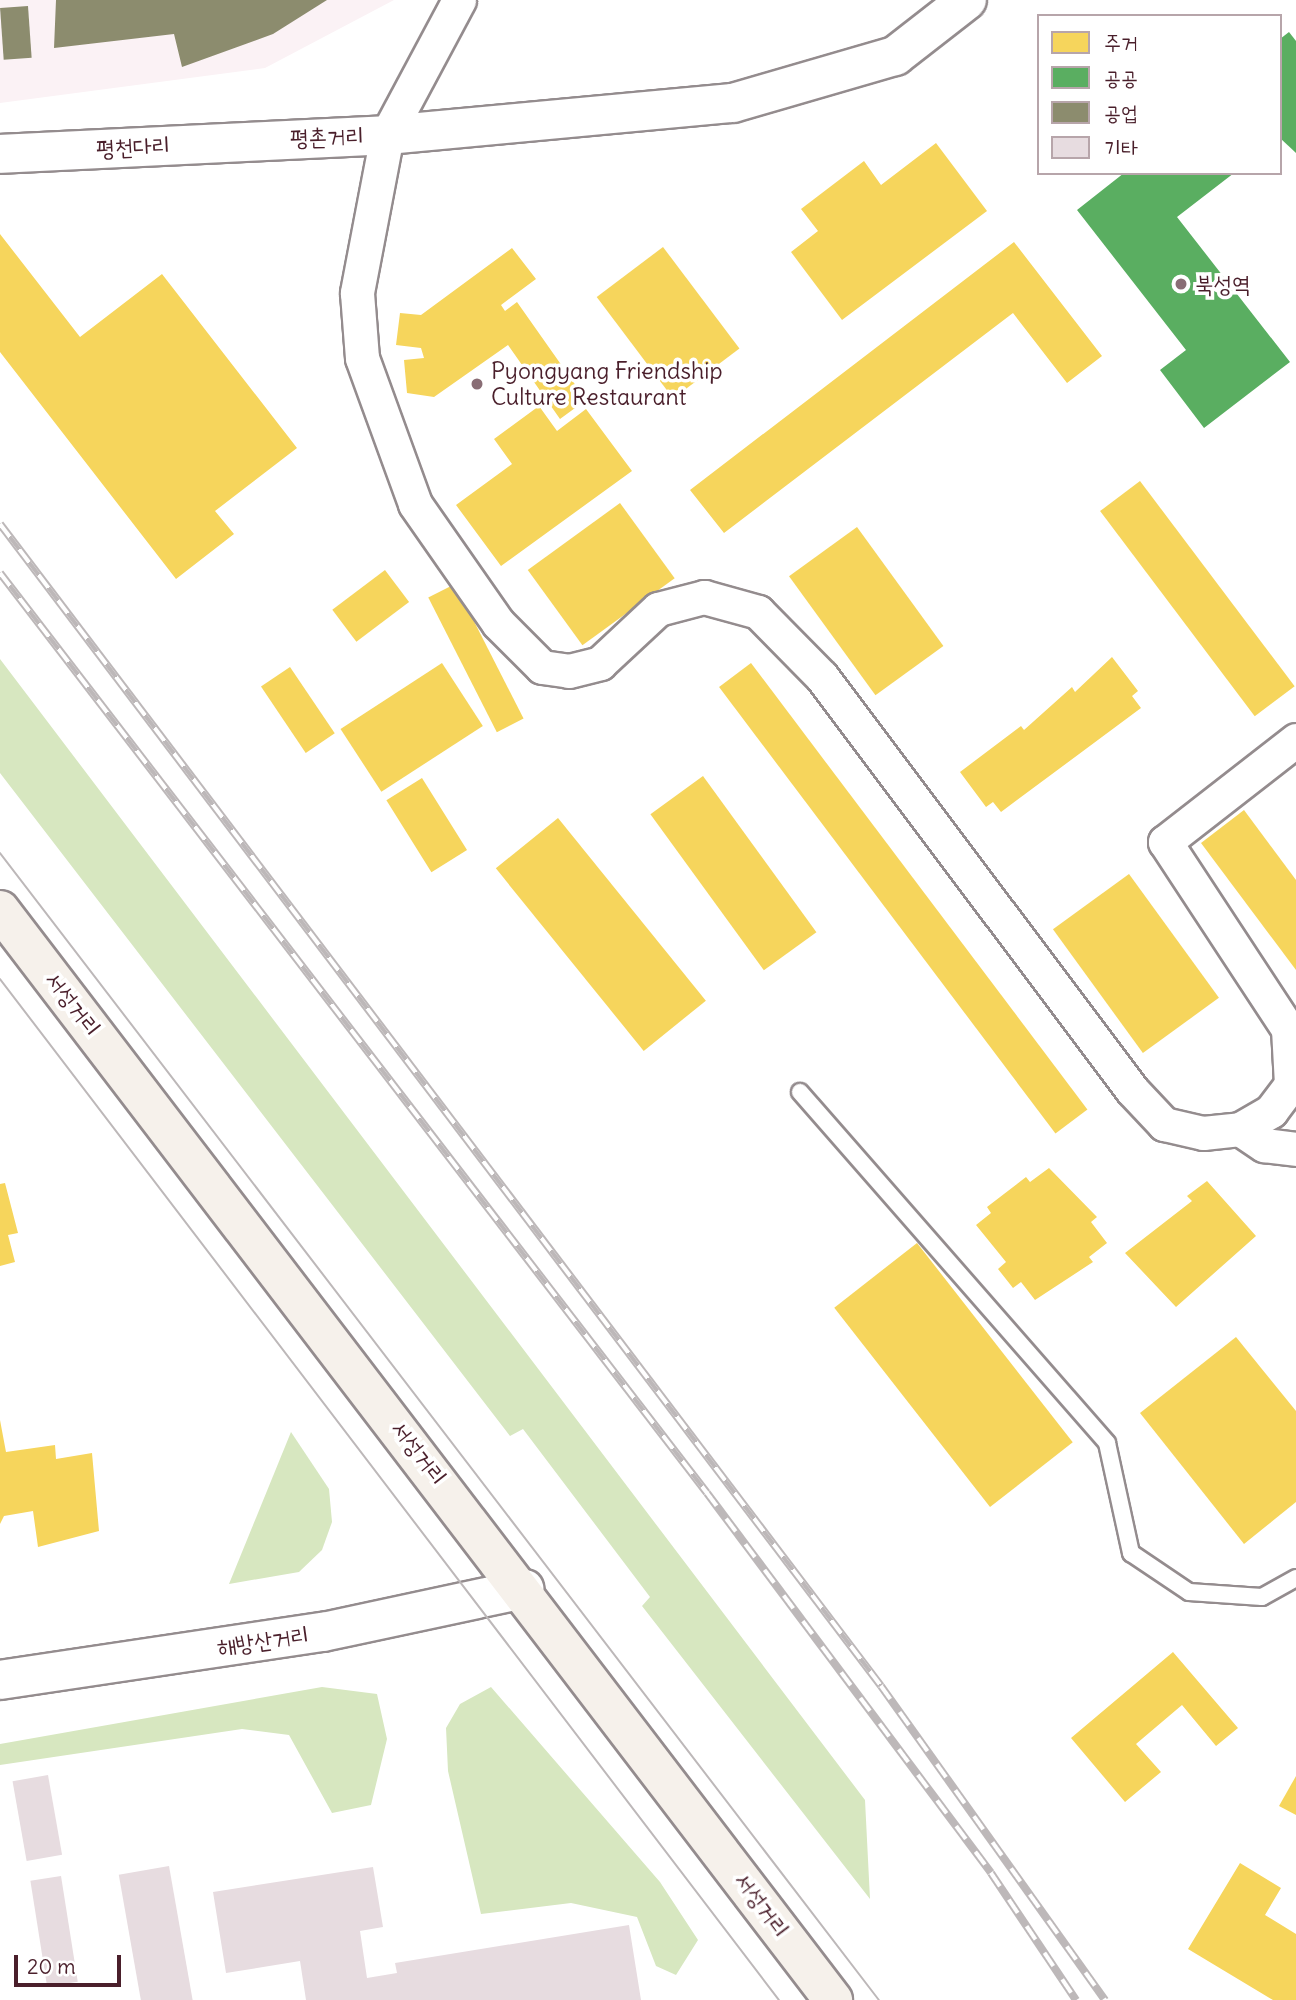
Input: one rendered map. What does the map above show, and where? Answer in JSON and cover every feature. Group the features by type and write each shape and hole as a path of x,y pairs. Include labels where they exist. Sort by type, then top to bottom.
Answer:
{"main road":[{"name":"서성거리","path":"0,910 524,1589 833,2000"}],"street":[{"path":"459,0 387,135 357,293 362,358 415,504 498,623 542,667 569,671 600,663 658,608 704,597 758,612 822,677 1132,1090 1164,1124 1203,1133 1240,1129 1270,1111 1291,1084 1292,1053 1288,1029 1164,842 1296,740"},
{"name":"평촌거리","path":"267,140 387,135 733,103 895,56 967,0"},
{"name":"평천다리","path":"0,154 267,140"},
{"path":"1240,1129 1264,1145 1296,1149"},
{"name":"해방산거리","path":"0,1680 323,1632 524,1589"}],"lane":[{"path":"800,1092 1107,1443 1131,1553 1189,1592 1262,1597 1296,1578"}],"shaded area":[{"path":"0,0 394,0 265,68 0,103"}],"green space":[{"path":"0,659 865,1800 870,1899 642,1606 650,1597 523,1429 510,1436 0,773"},
{"path":"291,1432 329,1489 332,1522 322,1550 299,1572 229,1584"},
{"path":"322,1687 377,1694 387,1739 371,1805 332,1813 289,1735 242,1729 0,1765 0,1744"},
{"path":"491,1687 660,1882 698,1940 676,1975 656,1966 637,1917 571,1903 481,1914 448,1771 446,1728 460,1704"}],"building: 주거":[{"path":"936,143 987,211 842,320 791,252 818,231 801,209 864,161 881,185"},
{"path":"0,234 80,337 162,274 297,448 215,511 234,534 176,579 0,352"},
{"path":"1014,242 1102,356 1067,383 1013,313 724,533 690,490"},
{"path":"663,247 739,348 673,398 597,297"},
{"path":"512,248 536,279 501,305 505,311 517,302 586,400 560,419 508,345 434,397 407,393 404,360 424,358 421,348 396,345 400,313 421,315"},
{"path":"539,406 557,431 586,409 632,471 501,566 456,505 512,464 494,439"},
{"path":"1140,481 1295,686 1255,716 1100,511"},
{"path":"620,503 675,578 582,645 528,570"},
{"path":"857,527 943,646 875,695 789,576"},
{"path":"385,570 409,602 356,642 332,610"},
{"path":"455,584 524,719 497,732 428,598"},
{"path":"1112,657 1138,691 1132,696 1141,708 1001,812 993,802 986,807 960,772 1021,726 1024,730 1072,687 1075,692"},
{"path":"442,663 483,726 381,792 341,729"},
{"path":"751,663 1087,1109 1055,1134 719,687"},
{"path":"290,667 335,733 306,753 261,687"},
{"path":"703,776 816,932 764,970 650,814"},
{"path":"422,778 467,850 431,872 386,800"},
{"path":"1244,810 1296,880 1296,970 1201,843"},
{"path":"558,818 706,1001 644,1051 496,868"},
{"path":"1129,874 1219,998 1143,1053 1053,929"},
{"path":"1049,1168 1097,1217 1091,1222 1107,1243 1089,1257 1093,1262 1035,1300 1021,1282 1013,1288 998,1269 1006,1262 976,1225 991,1213 987,1207 1026,1177 1030,1182"},
{"path":"1207,1181 1256,1236 1176,1307 1125,1253 1192,1201 1187,1196"},
{"path":"5,1183 18,1233 8,1235 15,1262 0,1266 0,1184"},
{"path":"917,1243 1073,1442 990,1507 834,1308"},
{"path":"1236,1337 1296,1411 1296,1502 1244,1544 1140,1413"},
{"path":"0,1420 6,1452 55,1445 56,1459 92,1453 99,1531 38,1547 33,1511 4,1516 0,1524"},
{"path":"1173,1652 1238,1728 1216,1746 1182,1705 1136,1744 1161,1772 1125,1802 1071,1738"},
{"path":"1296,1776 1296,1815 1279,1806"},
{"path":"1240,1863 1281,1888 1265,1915 1296,1934 1296,2000 1273,2000 1188,1949"}],"building: 공공":[{"path":"1289,32 1296,41 1296,153 1282,140 1282,37"},
{"name":"북성역","path":"1121,175 1231,175 1177,217 1290,362 1204,428 1160,370 1186,350 1077,210"}],"building: 공업":[{"path":"56,0 327,0 273,34 182,67 174,34 54,48"},
{"path":"28,6 32,58 4,60 0,8"}],"building: 기타":[{"path":"48,1775 62,1855 27,1861 13,1781"},
{"path":"169,1866 193,2000 141,2000 119,1875"},
{"path":"373,1867 383,1927 360,1931 367,1978 397,1973 395,1963 629,1925 641,2000 306,2000 300,1961 226,1973 213,1892"},
{"path":"61,1876 78,1982 47,1987 30,1881"}],"tram line":[{"path":"0,853 879,2000"},
{"path":"0,979 779,2000"}],"railway":[{"path":"0,524 881,1686 1105,2000"},
{"path":"0,573 707,1493 991,1873 1076,2000"}],"place":[{"name":"북성역","path":"1181,284"},
{"name":"Pyongyang Friendship Culture Restaurant","path":"477,384"}]}
